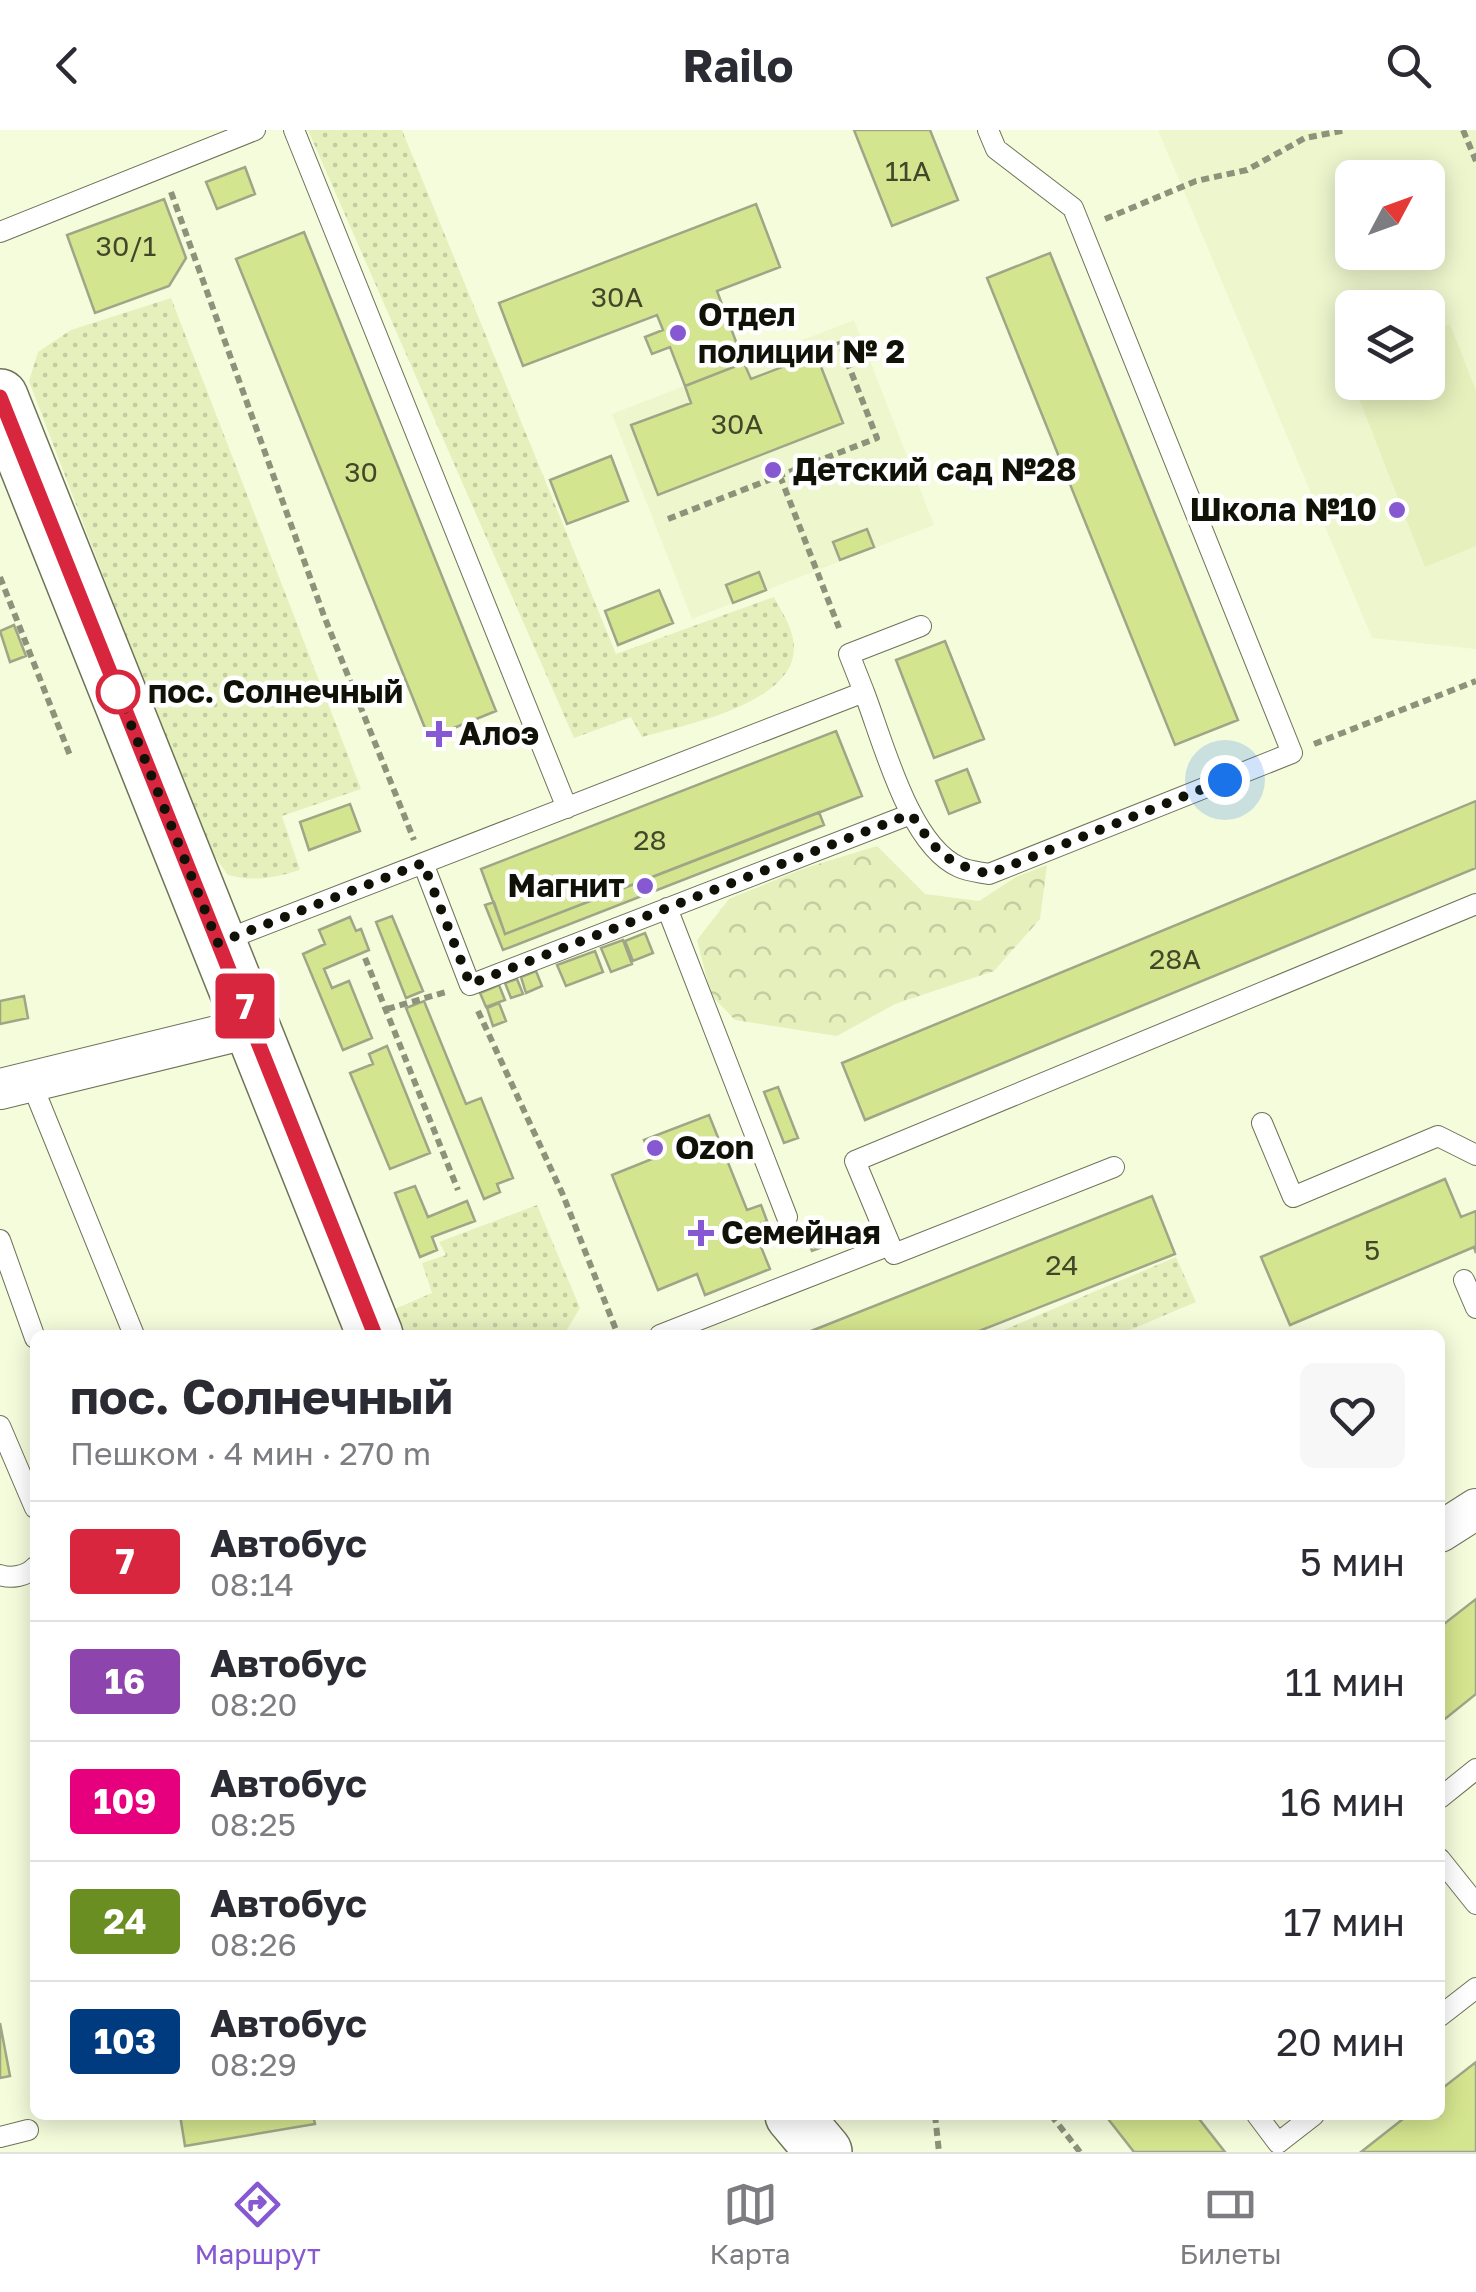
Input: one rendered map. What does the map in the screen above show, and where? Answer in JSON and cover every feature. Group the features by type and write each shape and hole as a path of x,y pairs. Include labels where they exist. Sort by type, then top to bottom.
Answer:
{"main road":[{"path":"0,397 373,1330"},
{"path":"796,2120 824,2152"}],"street":[{"path":"16,1085 254,1028"},
{"path":"1445,1529 1476,1508"}],"lane":[{"path":"0,232 255,130"},
{"path":"294,130 567,808"},
{"path":"921,626 849,654 911,814 931,844 957,866 989,874 1292,753 1072,208 996,149 988,130"},
{"path":"218,943 864,692"},
{"path":"423,863 470,984 911,814"},
{"path":"1114,1167 894,1254 855,1161 1476,904"},
{"path":"667,908 787,1218"},
{"path":"16,1085 132,1330"},
{"path":"1262,1123 1293,1197 1438,1136 1476,1155"},
{"path":"0,1240 32,1330"},
{"path":"673,1330 890,1244"},
{"path":"1464,1280 1476,1308"},
{"path":"0,1426 30,1496"},
{"path":"0,1574 8,1578 30,1572"},
{"path":"1445,1794 1476,1769"},
{"path":"1445,1864 1476,1904"},
{"path":"1445,2012 1476,1988"},
{"path":"1260,2120 1278,2143 1308,2120"},
{"path":"0,2137 28,2130"}],"path":[{"path":"1081,229 1196,181 1247,170 1306,138 1346,130"},
{"path":"1463,130 1476,161"},
{"path":"162,168 324,616 423,863"},
{"path":"668,519 877,438 839,341"},
{"path":"780,476 849,654"},
{"path":"0,577 72,758"},
{"path":"1292,753 1474,682 1476,692"},
{"path":"365,958 458,1190"},
{"path":"387,1009 470,984 483,1026 563,1195 616,1330"},
{"path":"936,2120 939,2152"},
{"path":"1055,2120 1080,2152"}],"shaded area":[{"name":"Школа №10","path":"1158,130 1476,130 1476,649 1372,638"},
{"name":"Детский сад №28","path":"854,320 934,525 692,619 612,414"}],"green space":[{"path":"308,130 402,130 616,654 774,597 793,639 792,661 781,679 762,695 712,717 642,737 631,717 574,738"},
{"path":"171,298 361,789 282,816 300,870 273,877 228,875 205,843 29,381 38,352 71,330"},
{"path":"1450,324 1476,391 1476,546 1425,567 1360,400 1445,400 1445,326"},
{"path":"877,846 925,894 979,901 1016,877 1047,865 1040,919 994,971 895,1004 837,1036 735,1020 711,995 697,940 729,899 805,868"},
{"path":"537,1205 580,1308 567,1330 397,1330 390,1311 432,1293 422,1263 446,1255 439,1242"},
{"path":"1176,1257 1196,1302 1130,1330 1004,1330"}],"building":[{"path":"854,130 930,130 958,200 892,226"},
{"path":"245,167 255,194 217,209 206,182"},
{"path":"164,199 186,258 169,286 95,313 67,235"},
{"path":"756,204 780,267 717,291 744,363 685,386 670,347 652,354 645,337 663,330 657,315 523,366 499,303"},
{"path":"304,232 496,711 429,738 236,259"},
{"path":"1050,253 1238,720 1175,745 987,278"},
{"path":"816,354 843,423 658,495 631,425 691,403 685,386 744,363 751,379"},
{"path":"611,456 628,501 567,524 550,480"},
{"path":"867,529 874,547 840,560 833,542"},
{"path":"759,572 766,590 733,603 726,585"},
{"path":"659,590 673,623 618,645 605,611"},
{"path":"14,625 26,656 10,662 0,631"},
{"path":"945,641 984,739 934,758 896,660"},
{"path":"836,731 862,796 505,934 481,869"},
{"path":"967,769 980,802 949,814 936,781"},
{"path":"1476,801 1476,868 865,1120 842,1063"},
{"path":"350,804 360,831 309,850 300,822"},
{"path":"819,812 824,825 503,950 485,905 494,902 505,934"},
{"path":"392,916 423,991 406,998 376,922"},
{"path":"350,917 356,931 361,929 369,950 324,969 332,988 349,981 372,1038 343,1050 303,954 325,944 319,930"},
{"path":"645,933 653,953 633,961 625,941"},
{"path":"623,940 632,964 611,972 601,948"},
{"path":"595,951 603,972 566,986 557,965"},
{"path":"536,971 542,986 526,993 521,977"},
{"path":"517,979 523,994 511,998 505,983"},
{"path":"499,985 505,1000 486,1007 480,993"},
{"path":"24,996 28,1018 0,1024 0,1001"},
{"path":"424,1001 466,1104 481,1098 513,1178 497,1184 500,1192 484,1199 406,1008"},
{"path":"499,1003 506,1021 493,1026 487,1008"},
{"path":"387,1046 430,1153 390,1169 350,1073 373,1064 369,1054"},
{"path":"778,1087 798,1138 784,1143 764,1092"},
{"path":"709,1115 747,1210 761,1205 767,1221 753,1227 770,1269 705,1295 697,1274 658,1290 612,1175 652,1159 644,1140"},
{"path":"1445,1179 1461,1217 1476,1211 1476,1253 1474,1247 1290,1325 1261,1257"},
{"path":"415,1186 428,1217 467,1201 475,1221 432,1237 437,1250 420,1257 395,1193"},
{"path":"1152,1196 1175,1254 982,1330 814,1330"},
{"path":"815,1222 825,1246 812,1251 802,1227"},
{"path":"1476,1599 1476,1694 1445,1719 1445,1623"},
{"path":"0,2023 10,2076 0,2078"},
{"path":"1476,2062 1476,2152 1361,2152 1402,2120 1445,2120 1445,2086"},
{"path":"181,2120 314,2120 315,2124 185,2146"},
{"path":"1109,2120 1200,2120 1225,2152 1134,2152"}],"bus line":[{"name":"7","path":"0,397 373,1330"}],"place":[{"name":"Отдел полиции № 2","path":"678,333"},
{"name":"Детский сад №28","path":"773,470"},
{"name":"Школа №10","path":"1397,510"},
{"name":"пос. Солнечный","path":"118,692"},
{"name":"Алоэ","path":"439,734"},
{"name":"Магнит","path":"645,886"},
{"name":"Ozon","path":"655,1148"},
{"name":"Семейная","path":"701,1233"}],"route":[{"path":"118,692 218,943 423,863 470,984 911,814 931,844 957,866 989,874 1225,780"}]}
